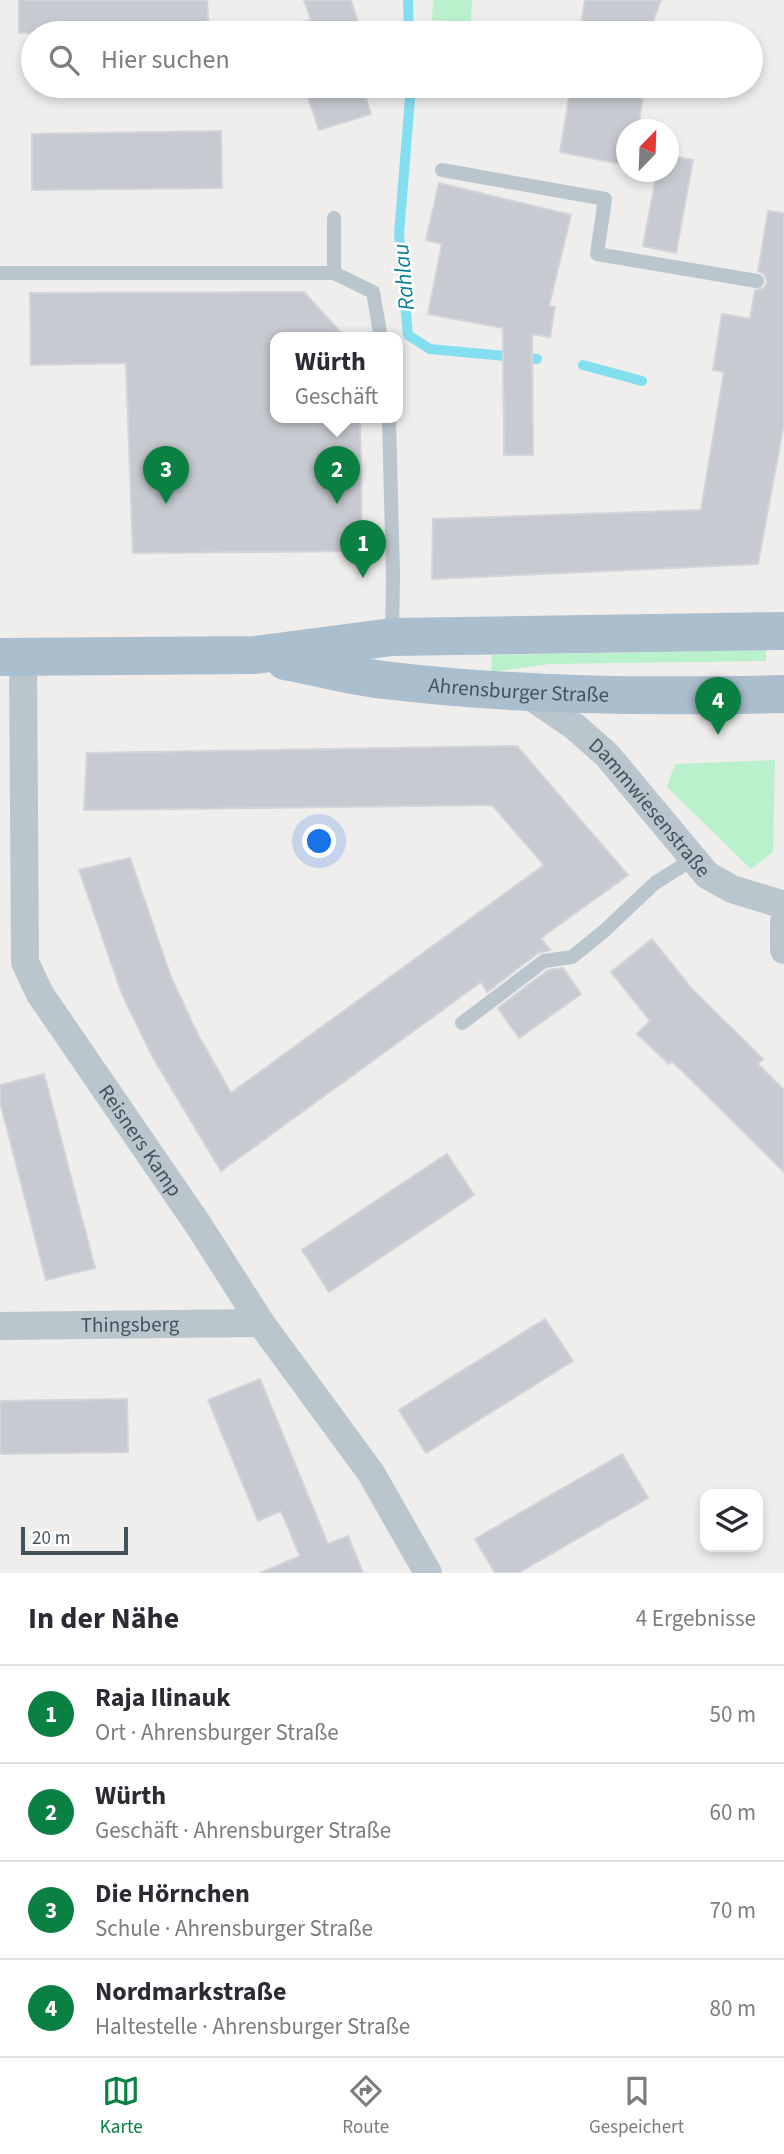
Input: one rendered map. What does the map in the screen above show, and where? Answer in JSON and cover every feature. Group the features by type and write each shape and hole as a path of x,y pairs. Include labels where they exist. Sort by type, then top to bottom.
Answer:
{"main road":[{"name":"Ahrensburger Straße","path":"11,657 255,655 391,637 784,631"},
{"name":"Ahrensburger Straße","path":"255,655 381,680 524,692 716,696 784,694"}],"street":[{"name":"Reisners Kamp","path":"11,657 25,962 40,994 199,1226 261,1323 371,1473 428,1573"},
{"name":"Dammwiesenstraße","path":"524,692 607,754 707,875 720,884 784,905"},
{"path":"784,922 784,950"},
{"name":"Thingsberg","path":"0,1326 261,1323"}],"lane":[{"path":"442,170 605,199 597,254 757,281"},
{"path":"334,218 334,273"},
{"path":"0,273 334,273 373,292 380,332"},
{"path":"389,423 393,576 391,637"},
{"path":"462,1023 544,961 572,957 655,883 693,859"}],"green space":[{"path":"433,0 472,0 471,21 432,20"},
{"path":"766,650 766,661 550,664 491,672 492,655"},
{"path":"775,760 773,852 751,869 667,787 675,764"}],"building":[{"path":"19,0 207,0 208,21 21,21 19,33"},
{"path":"304,0 351,0 357,21 306,21 311,20"},
{"path":"585,0 661,0 653,21 582,21"},
{"path":"308,98 366,98 371,114 319,130"},
{"path":"569,98 642,98 640,119 616,119 616,163 560,152"},
{"path":"221,131 222,188 32,190 32,134"},
{"path":"679,157 693,160 676,253 643,246 655,182 679,182"},
{"path":"439,183 571,215 549,306 555,307 550,337 532,334 533,455 504,455 503,328 428,314 442,244 426,240"},
{"path":"768,211 784,213 784,423 758,564 432,579 433,519 701,510 724,372 713,370 722,314 750,319 755,290 764,288 767,282 764,274 758,271"},
{"path":"304,292 341,332 270,332 270,423 360,423 362,551 133,553 126,363 31,365 30,293"},
{"path":"517,746 628,875 541,938 550,950 538,953 487,992 481,982 221,1171 152,1056 122,994 79,870 130,858 171,977 197,1033 231,1093 544,865 492,805 84,810 87,753"},
{"path":"652,939 692,989 763,1059 758,1064 784,1090 784,1172 672,1061 669,1064 637,1034 650,1021 611,972"},
{"path":"563,968 581,994 519,1038 498,1008 548,970"},
{"path":"44,1074 95,1268 46,1280 0,1102 0,1085"},
{"path":"447,1154 474,1195 329,1292 302,1250"},
{"path":"545,1319 573,1361 426,1453 399,1410"},
{"path":"260,1379 328,1544 348,1536 363,1573 260,1573 300,1556 281,1511 258,1521 208,1400"},
{"path":"127,1399 128,1452 0,1454 0,1401"},
{"path":"622,1454 648,1498 518,1573 495,1573 475,1539"}],"waterway":[{"name":"Rahlau","path":"408,0 409,21"},
{"name":"Rahlau","path":"410,98 399,234 408,335 430,349 537,359"},
{"name":"Rahlau","path":"583,365 642,381"}],"place":[{"name":"Die Hörnchen","path":"166,504"},
{"name":"Würth","path":"337,504"},
{"name":"Raja Ilinauk","path":"363,578"},
{"name":"Nordmarkstraße","path":"718,735"}]}
